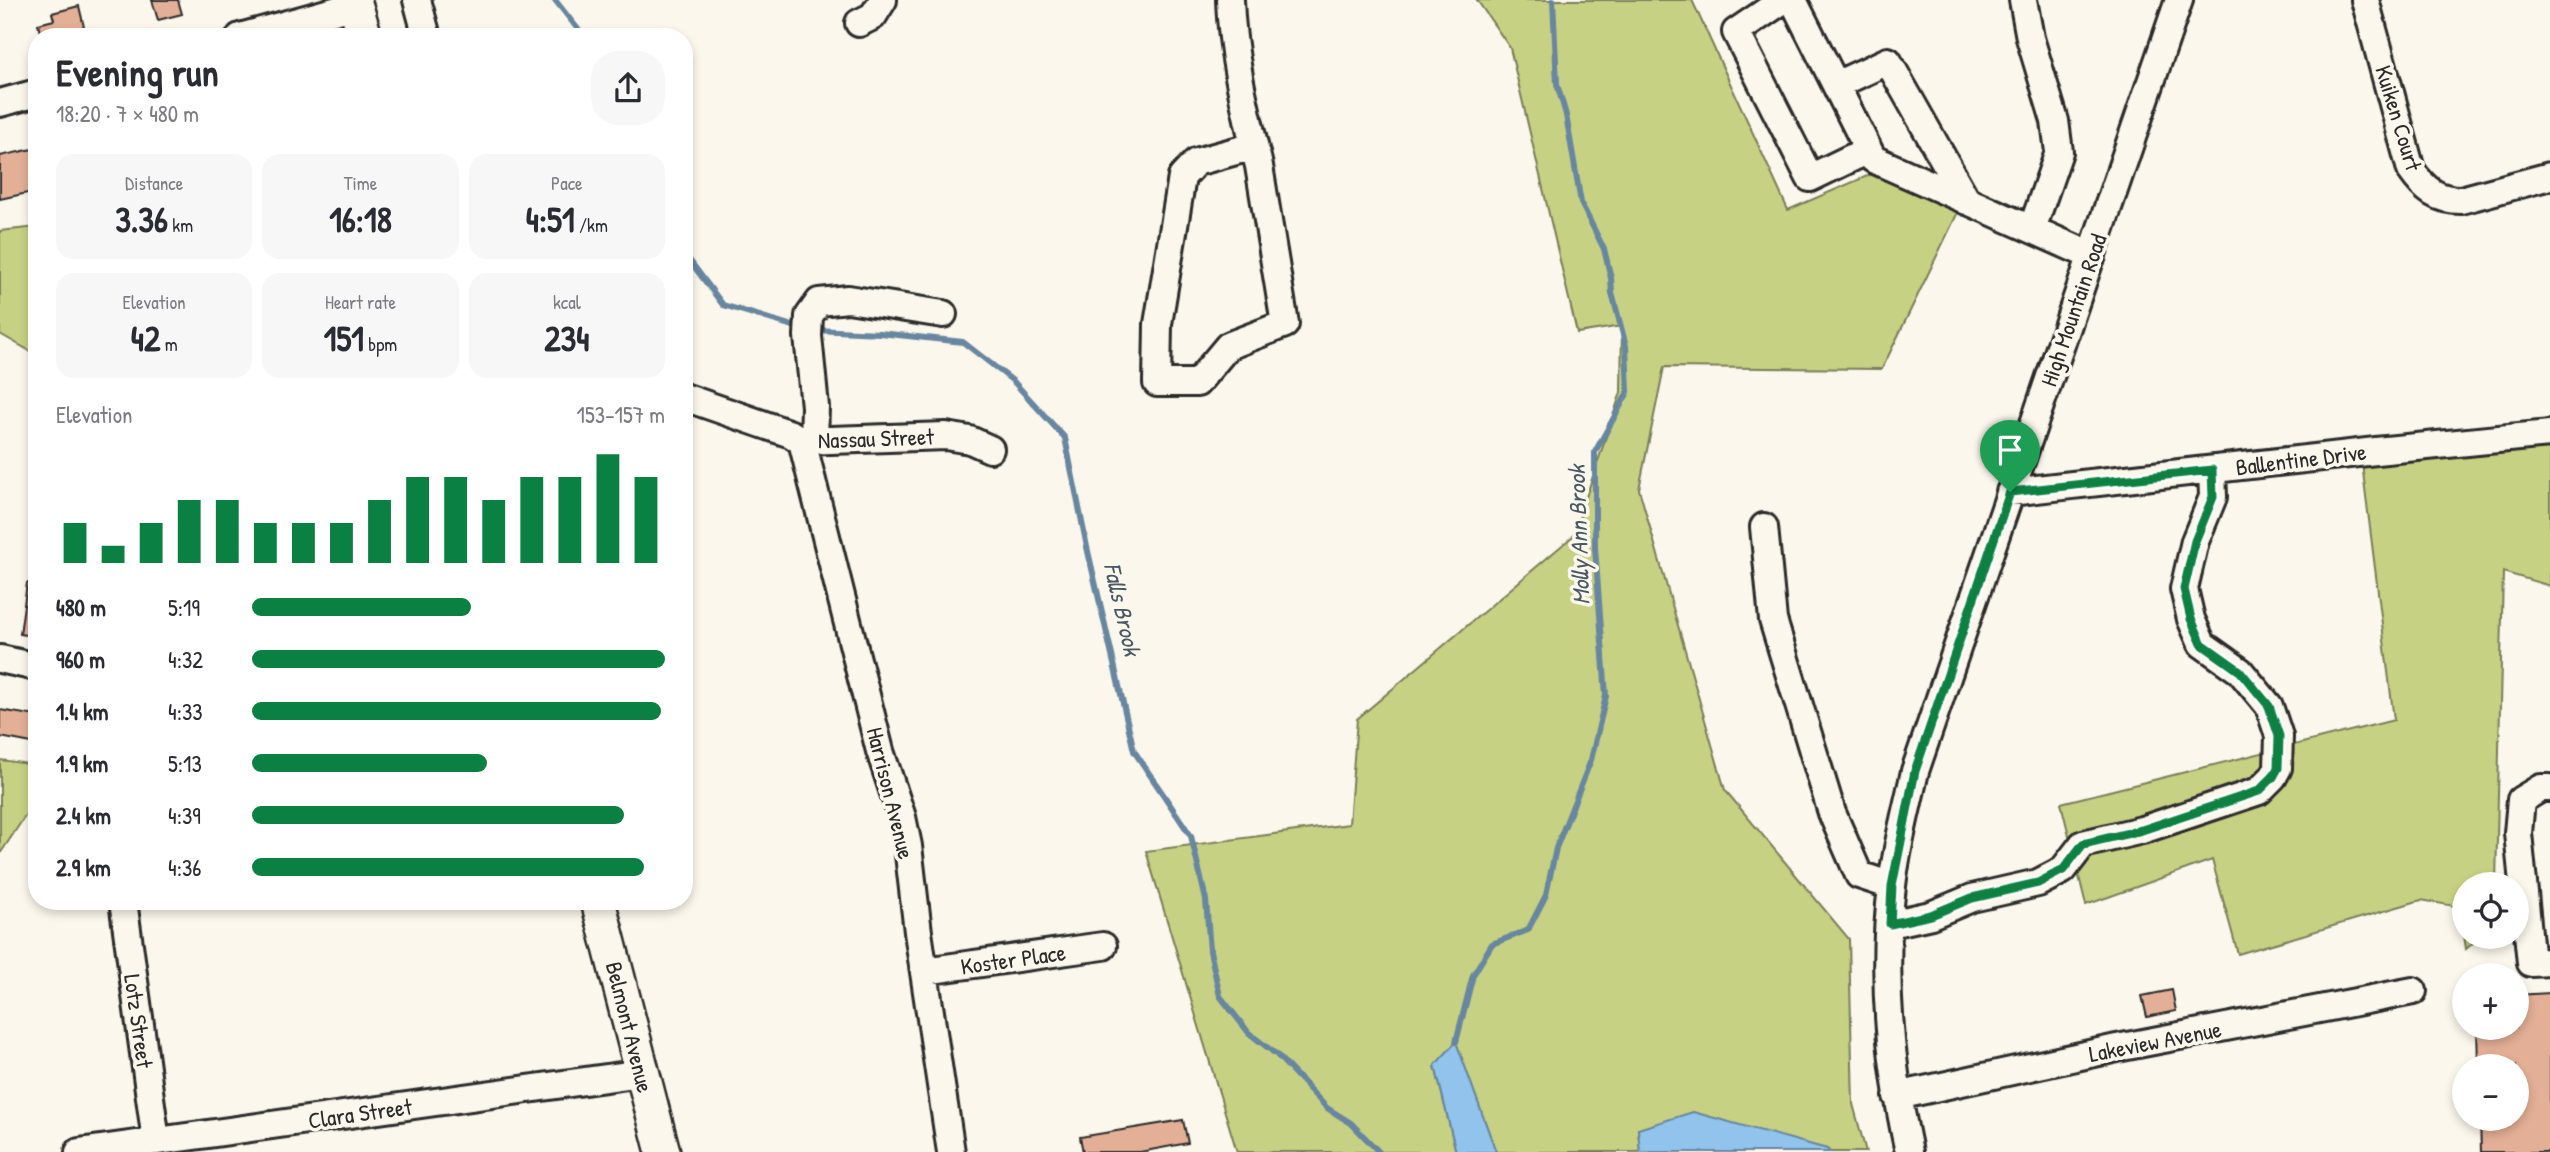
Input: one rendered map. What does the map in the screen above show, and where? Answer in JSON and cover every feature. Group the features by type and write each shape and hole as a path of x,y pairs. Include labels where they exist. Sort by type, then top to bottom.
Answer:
{"main road":[{"path":"355,2 362,28"},
{"name":"Belmont Avenue","path":"600,910 663,1152"}],"street":[{"path":"417,0 425,28"},
{"path":"859,23 873,16 883,0"},
{"path":"1230,0 1240,89 1254,146 1285,324 1228,346 1196,383 1157,383 1158,324 1182,177 1196,162 1254,146"},
{"path":"1783,0 1736,32 1810,178 1868,150"},
{"path":"1793,0 1873,159 2092,257"},
{"path":"2023,0 2030,38 2055,121 2059,152 2032,229"},
{"name":"High Mountain Road","path":"1909,1152 1897,1096 1891,1041 1888,968 1892,886 1915,771 2179,0"},
{"name":"Kuiken Court","path":"2365,0 2411,170 2421,184 2446,200 2461,200 2550,176"},
{"path":"270,28 355,2"},
{"path":"1836,85 1888,61 1967,201"},
{"path":"0,103 28,95"},
{"name":"Harrison Avenue","path":"943,314 873,301 837,299 819,302 809,326 815,407 808,441 880,751 902,817 908,846 951,1152"},
{"name":"Nassau Street","path":"693,400 808,441 946,436 971,440 990,449"},
{"name":"Ballentine Drive","path":"2010,492 2376,450 2550,434"},
{"path":"1890,924 1931,915 1972,898 2038,883 2063,870 2083,844 2142,830 2259,791 2273,777 2278,768 2279,736 2269,706 2240,671 2202,644 2191,619 2184,589 2195,541 2213,497 2212,470"},
{"path":"1764,527 1773,620 1832,813 1859,875 1892,886"},
{"path":"0,659 28,665"},
{"path":"2550,788 2540,788 2521,800 2518,833 2531,963 2550,962"},
{"name":"Lotz Street","path":"123,910 156,1141"},
{"name":"Koster Place","path":"924,971 1102,946"},
{"name":"Lakeview Avenue","path":"1897,1096 2116,1048 2413,991"},
{"name":"Clara Street","path":"79,1152 642,1073"}],"green space":[{"path":"1477,0 1692,0 1788,210 1881,170 1960,208 1882,369 1664,367 1639,489 1725,790 1849,939 1853,1104 1866,1152 1830,1152 1827,1149 1638,1129 1640,1152 1496,1152 1456,1042 1435,1066 1456,1152 1237,1152 1146,851 1349,824 1357,719 1573,536 1621,392 1622,326 1577,333 1510,48"},
{"path":"28,228 28,350 0,334 0,231"},
{"path":"2550,443 2550,586 2503,572 2496,872 2452,872 2452,906 2421,900 2238,954 2212,860 2086,905 2061,803 2394,720 2360,448"},
{"path":"0,760 28,764 28,812 0,854"}],"water":[{"path":"1456,1042 1496,1152 1456,1152 1435,1065"},
{"path":"1693,1112 1830,1152 1640,1152 1638,1129"}],"building":[{"path":"152,0 178,0 182,14 158,20"},
{"path":"79,6 84,27 39,28 38,24 54,20 52,13"},
{"path":"28,150 28,193 0,199 0,156"},
{"path":"27,583 28,583 28,635 20,634"},
{"path":"0,710 28,715 28,742 0,737"},
{"path":"2172,990 2176,1011 2147,1017 2142,996"},
{"path":"2550,993 2550,1152 2481,1152 2480,1131 2529,1131 2529,1054 2478,1054 2477,1040 2529,1040 2529,994"},
{"path":"1183,1120 1188,1143 1140,1152 1083,1152 1080,1137"}],"waterway":[{"name":"Falls Brook","path":"555,0 577,28"},
{"name":"Molly Ann Brook","path":"1456,1042 1473,975 1492,944 1528,930 1546,895 1556,848 1591,760 1606,696 1595,548 1595,452 1628,392 1626,346 1604,249 1581,203 1566,115 1557,84 1553,0"},
{"name":"Falls Brook","path":"693,265 723,305 803,329"},
{"name":"Falls Brook","path":"814,330 880,333 963,342 1013,381 1065,438 1134,751 1191,836 1206,900 1210,951 1220,996 1249,1033 1277,1055 1327,1108 1351,1123 1379,1152"}],"route":[{"path":"2212,470 2213,497 2195,541 2184,589 2191,619 2202,644 2240,671 2269,706 2279,736 2278,768 2259,791 2142,830 2083,844 2063,870 2038,883 1972,898 1931,915 1890,924 1892,886 1915,771 2010,492 2212,470"}]}
